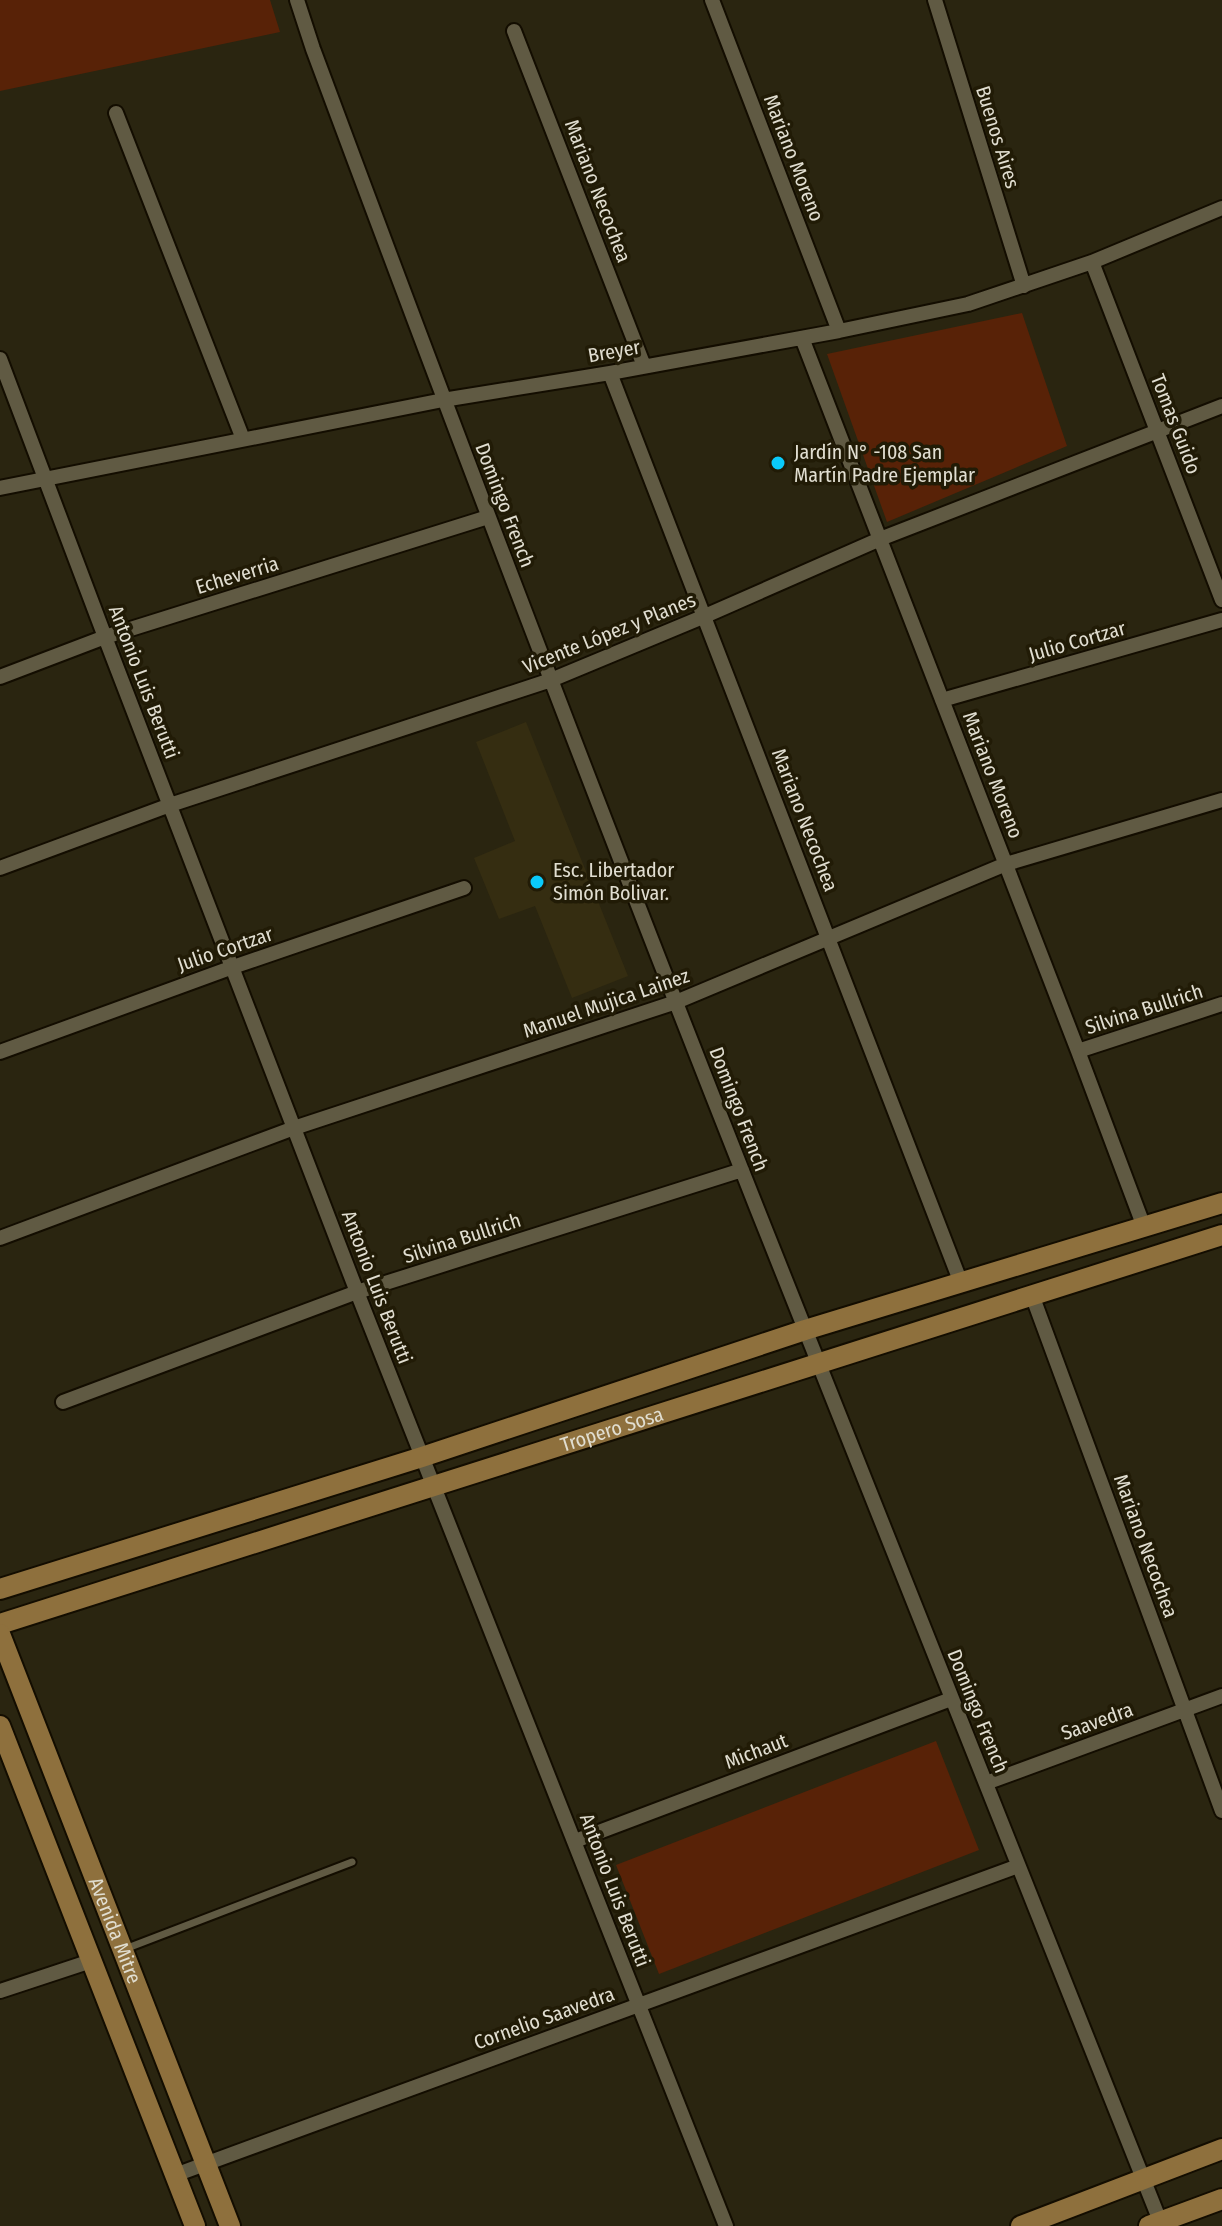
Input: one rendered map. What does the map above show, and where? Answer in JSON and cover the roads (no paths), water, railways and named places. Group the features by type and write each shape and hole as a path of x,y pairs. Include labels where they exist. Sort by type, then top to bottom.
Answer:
{"street":[{"name":"Domingo French","path":"297,0 443,400 551,680 805,1330 1144,2180 1157,2225"},
{"name":"Mariano Moreno","path":"712,0 839,331"},
{"name":"Buenos Aires","path":"935,0 1024,286"},
{"name":"Mariano Necochea","path":"514,31 644,366"},
{"path":"116,113 243,439"},
{"name":"Breyer","path":"0,488 443,400 802,338 968,304 1092,262 1222,208"},
{"name":"Tomas Guido","path":"1092,262 1222,600"},
{"name":"Mariano Moreno","path":"802,338 1144,1227"},
{"name":"Antonio Luis Berutti","path":"0,359 357,1292 726,2226"},
{"name":"Mariano Necochea","path":"610,373 961,1283"},
{"name":"Vicente López y Planes","path":"0,868 170,805 551,680 880,539 1222,406"},
{"name":"Echeverria","path":"0,677 105,637 488,517"},
{"name":"Julio Cortzar","path":"942,700 1222,620"},
{"name":"Manuel Mujica Lainez","path":"0,1238 294,1128 676,1002 1006,864 1222,800"},
{"name":"Julio Cortzar","path":"0,1052 233,967 464,888"},
{"name":"Silvina Bullrich","path":"1078,1051 1222,1004"},
{"name":"Silvina Bullrich","path":"63,1402 357,1292 742,1170"},
{"name":"Tropero Sosa","path":"0,1589 422,1457 805,1330 1144,1227 1220,1208"},
{"name":"Tropero Sosa","path":"0,1624 1222,1235"},
{"name":"Mariano Necochea","path":"1032,1295 1222,1811"},
{"name":"Avenida Mitre","path":"0,1634 230,2226"},
{"name":"Saavedra","path":"986,1783 1222,1696"},
{"name":"Michaut","path":"575,1841 951,1699"},
{"name":"Avenida Mitre","path":"0,1726 195,2226"},
{"name":"Cornelio Saavedra","path":"175,2175 1018,1866"},
{"path":"0,1991 91,1961"},
{"path":"1021,2226 1222,2149"},
{"path":"1157,2225 1222,2199"}],"lane":[{"path":"123,1950 352,1862"}],"place":[{"name":"Jardín N° -108 San Martín Padre Ejemplar","path":"778,463"},
{"name":"Esc. Libertador Simón Bolivar.","path":"537,882"}]}
